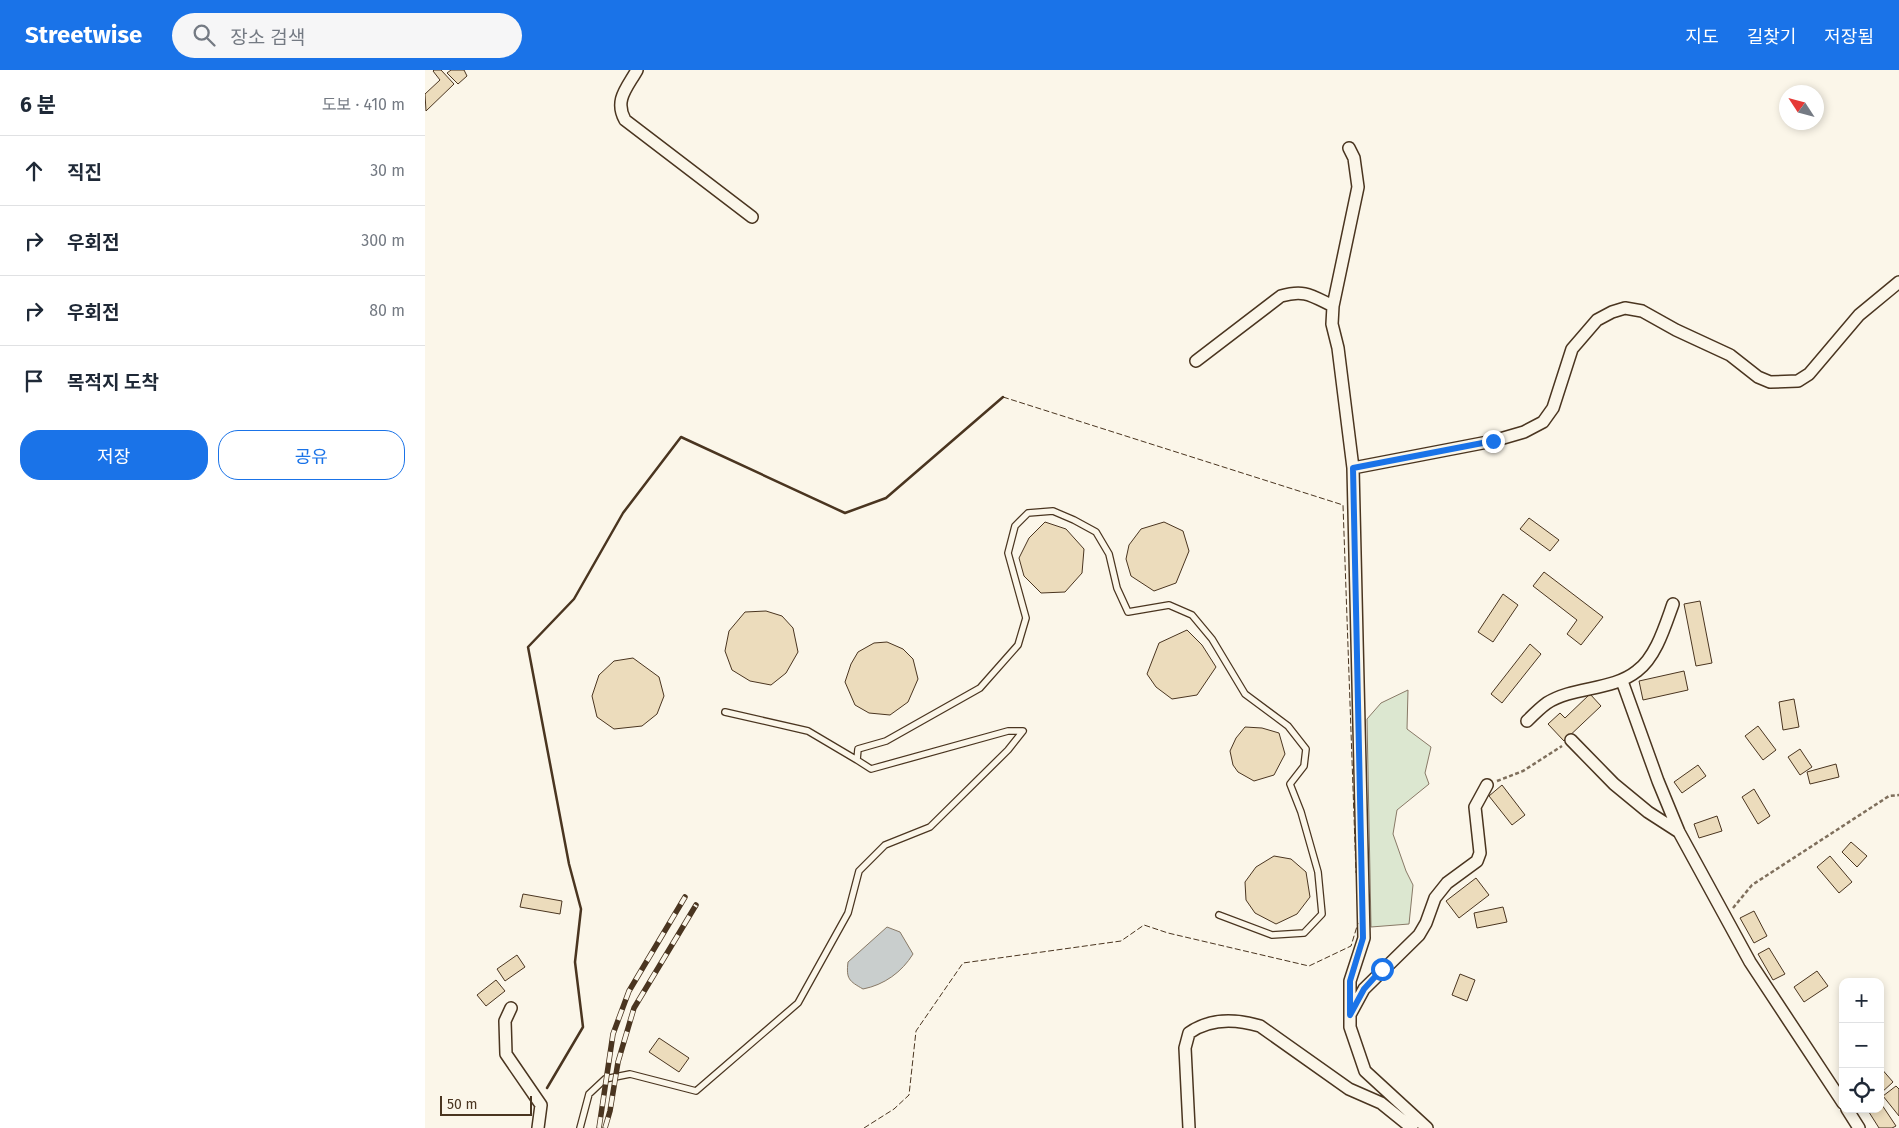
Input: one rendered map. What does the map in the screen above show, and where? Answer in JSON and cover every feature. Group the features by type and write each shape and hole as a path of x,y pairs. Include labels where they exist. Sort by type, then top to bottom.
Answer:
{"street":[{"path":"637,70 621,100 620,110 625,120 752,217"},
{"path":"1349,148 1354,158 1358,187 1333,306 1332,324 1338,348 1353,468 1363,938 1350,981 1350,1027 1365,1071 1427,1128"},
{"path":"1353,468 1493,441 1524,432 1543,422 1553,408 1572,349 1597,320 1612,312 1625,308 1643,311 1676,330 1730,355 1758,377 1771,382 1797,381 1809,374 1859,315 1899,282"},
{"path":"1196,361 1281,296 1296,292 1309,294 1333,306"},
{"path":"1527,721 1547,703 1566,695 1622,681 1639,671 1651,655 1665,628 1673,604"},
{"path":"1622,681 1658,782 1679,832 1750,962 1839,1097"},
{"path":"1571,740 1614,784 1648,812 1679,832"},
{"path":"1350,1015 1364,989 1419,935 1426,923 1435,898 1447,883 1477,861 1480,853 1475,807 1487,785"},
{"path":"511,1008 505,1021 504,1042 506,1054 541,1105 538,1128"},
{"path":"1189,1128 1185,1048 1189,1033 1199,1026 1219,1021 1248,1023 1260,1026 1349,1089 1381,1102 1412,1128"},
{"path":"1850,1113 1859,1128"}],"lane":[{"path":"857,760 858,749 886,742 980,688 1018,645 1026,618 1008,553 1015,526 1028,513 1053,511 1096,532 1109,554 1117,588 1128,612 1169,606 1192,615 1212,639 1245,694 1288,726 1306,749 1304,766 1290,784 1301,812 1317,872 1322,914 1304,933 1272,935 1219,915"},
{"path":"580,1128 589,1094 605,1079 630,1074 696,1091 797,1003 848,913 859,871 885,845 930,827 1008,750 1023,731 1008,731 871,769 809,730 725,712"}],"path":[{"path":"1487,785 1523,772 1571,740"},
{"path":"1725,917 1752,885 1889,796 1899,795"}],"green space":[{"path":"1408,690 1407,729 1431,747 1425,773 1429,784 1397,810 1393,834 1413,885 1409,924 1371,927 1367,719 1381,703"}],"shaded area":[{"path":"887,927 900,932 913,954 909,961 892,977 863,989 849,979 848,962"}],"building":[{"path":"434,70 441,70 454,84 426,111 425,94 440,80"},
{"path":"451,70 464,70 467,76 458,84 447,73"},
{"path":"1529,518 1559,540 1550,551 1520,529"},
{"path":"1045,522 1066,529 1084,549 1082,573 1065,592 1041,593 1024,576 1019,558 1029,538"},
{"path":"1164,522 1183,531 1189,551 1176,583 1154,591 1131,576 1126,559 1129,545 1141,529"},
{"path":"1544,572 1603,617 1581,645 1567,634 1577,620 1533,586"},
{"path":"1503,594 1518,605 1493,642 1478,632"},
{"path":"1700,601 1712,663 1696,666 1684,604"},
{"path":"766,611 782,616 793,628 798,652 786,673 771,685 750,681 732,670 725,651 729,631 745,612"},
{"path":"1187,630 1202,645 1216,667 1197,695 1172,699 1156,687 1147,674 1159,643"},
{"path":"887,642 903,649 913,659 918,679 908,702 890,715 869,713 855,705 845,682 851,664 858,652 874,643"},
{"path":"1530,644 1541,654 1502,703 1491,694"},
{"path":"633,658 659,677 664,696 657,714 642,726 614,729 597,717 592,696 599,675 614,661"},
{"path":"1684,671 1688,690 1643,700 1639,681"},
{"path":"1590,694 1601,706 1564,741 1548,724 1560,713 1565,718"},
{"path":"1794,699 1799,727 1783,730 1779,702"},
{"path":"1758,726 1776,750 1763,760 1745,736"},
{"path":"1245,727 1262,728 1279,733 1285,754 1274,775 1254,781 1238,772 1233,765 1230,751 1236,738"},
{"path":"1800,749 1812,767 1800,775 1788,757"},
{"path":"1836,764 1839,777 1810,784 1807,772"},
{"path":"1698,765 1706,776 1682,793 1674,782"},
{"path":"1502,785 1525,815 1512,825 1489,796"},
{"path":"1754,789 1770,816 1758,824 1742,797"},
{"path":"1717,816 1722,831 1699,838 1694,824"},
{"path":"1851,842 1867,856 1857,867 1842,852"},
{"path":"1274,856 1291,859 1306,872 1310,897 1297,914 1276,924 1255,913 1246,900 1245,882 1256,867"},
{"path":"1830,856 1852,882 1839,893 1817,867"},
{"path":"1476,878 1489,895 1459,918 1446,901"},
{"path":"523,894 562,901 560,914 520,907"},
{"path":"1503,907 1507,922 1477,928 1474,913"},
{"path":"1754,911 1767,936 1754,943 1740,918"},
{"path":"1769,948 1785,974 1773,980 1758,954"},
{"path":"517,955 525,967 505,981 497,969"},
{"path":"1817,971 1828,986 1804,1002 1794,987"},
{"path":"1460,974 1475,980 1467,1001 1452,995"},
{"path":"496,980 505,991 486,1006 477,995"},
{"path":"659,1038 689,1058 679,1072 649,1052"},
{"path":"1884,1072 1893,1082 1884,1090"},
{"path":"1896,1086 1899,1089 1899,1116 1884,1097"},
{"path":"1884,1108 1896,1126 1892,1128 1879,1128 1870,1113 1884,1113"}],"railway":[{"path":"599,1128 613,1034 629,991 685,897"},
{"path":"605,1128 610,1111 618,1062 634,1008 696,905"}],"fence":[{"path":"1003,397 1343,505 1356,873"},
{"path":"864,1128 894,1109 909,1095 916,1031 963,963 1121,941 1144,925 1168,933 1309,966 1351,946 1358,923"}],"wall":[{"path":"547,1088 583,1027 575,962 581,909 569,864 528,647 574,599 623,513 681,437 845,513 886,498 1003,397"}],"route":[{"path":"1382,969 1364,989 1350,1015 1350,981 1363,938 1353,468 1493,441"}]}
